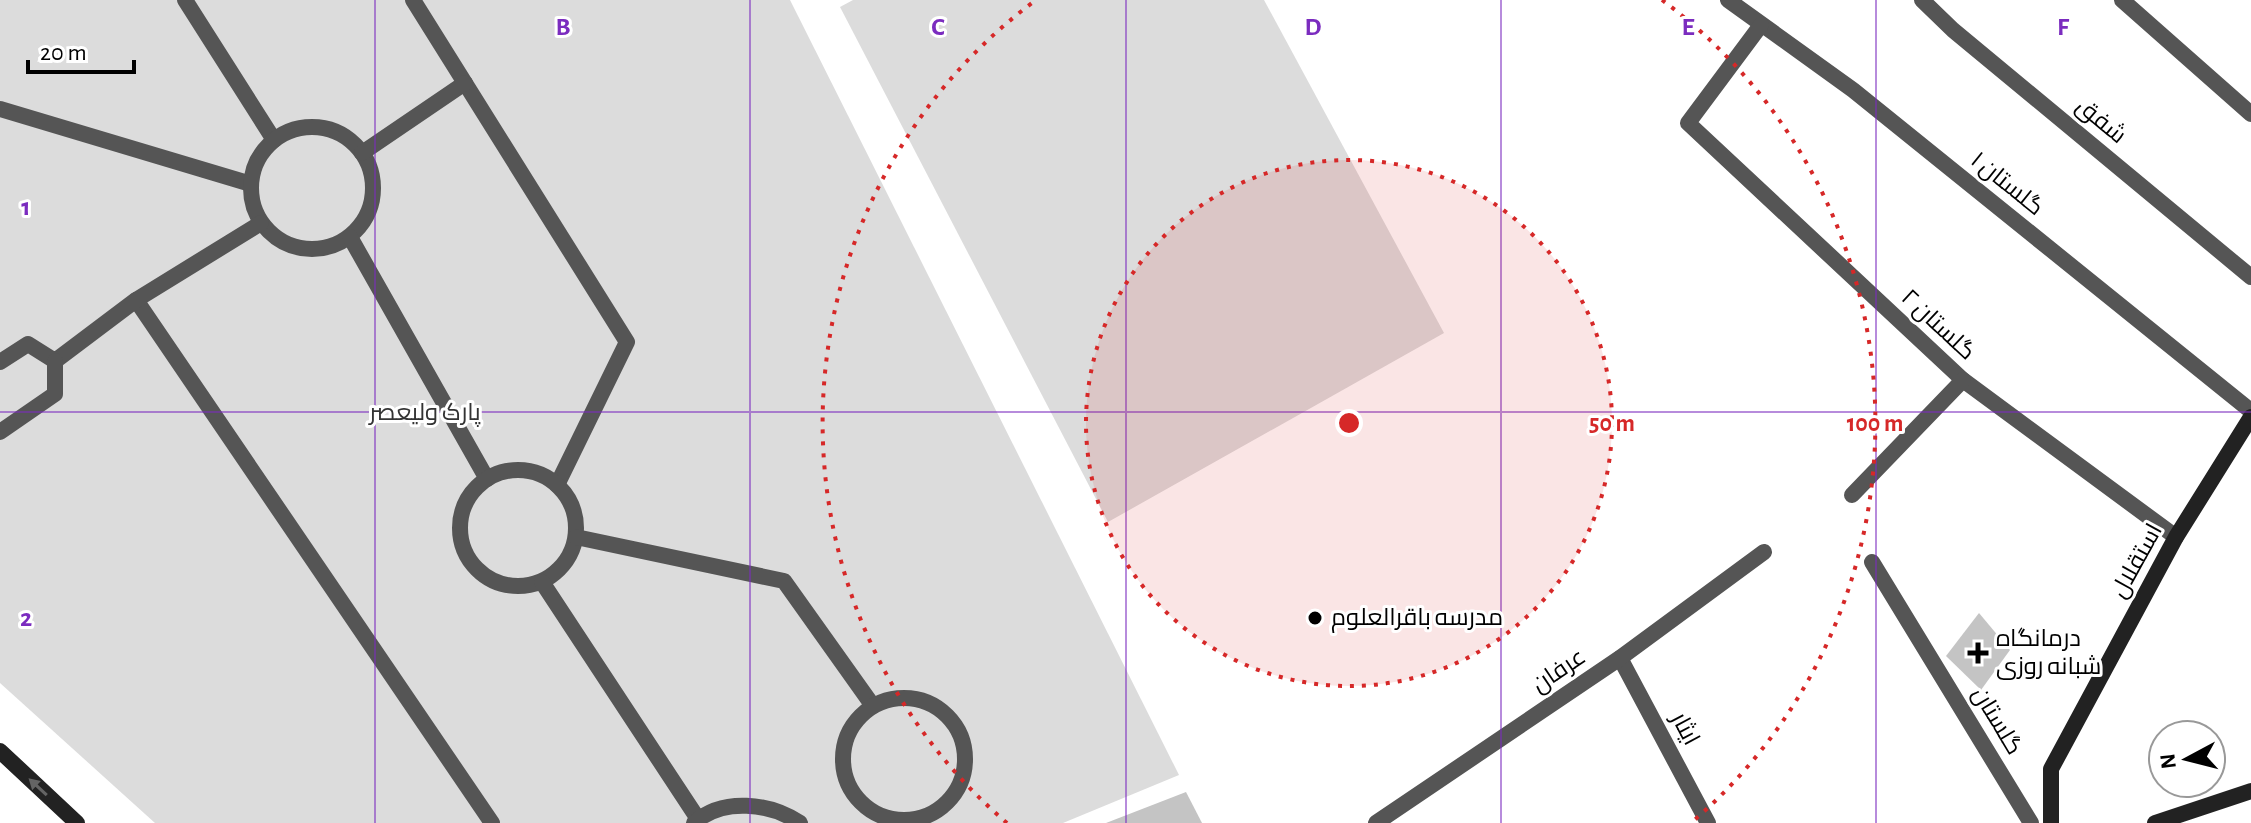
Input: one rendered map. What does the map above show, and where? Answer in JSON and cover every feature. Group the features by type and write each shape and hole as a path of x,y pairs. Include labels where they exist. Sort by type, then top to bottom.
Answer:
{"street":[{"path":"185,0 274,140"},
{"path":"413,0 627,342 557,485"},
{"name":"گلستان ۱","path":"1728,0 1853,90 2251,414"},
{"name":"شفق","path":"1922,0 1953,30 2251,277"},
{"path":"2122,0 2251,114"},
{"name":"گلستان ۲","path":"1761,25 1688,123 1963,380 2176,537"},
{"path":"362,153 465,83"},
{"path":"0,109 251,184"},
{"path":"310,127 330,130 348,138 362,153 371,170 371,207 350,237 332,247 313,250 293,247 275,238 261,223 253,204 251,184 254,167 274,140 291,131 310,127"},
{"path":"55,361 136,300 261,223"},
{"path":"350,237 487,479"},
{"path":"136,300 492,823"},
{"path":"0,362 28,344 55,361"},
{"path":"0,432 55,394 55,361"},
{"path":"1852,495 1963,380"},
{"name":"استقلال","path":"2051,823 2051,769 2176,537 2245,440 2251,414"},
{"path":"523,470 541,474 557,485 569,500 575,518 576,537 569,556 557,571 542,582 523,586 504,584 486,577 472,564 463,547 460,528 463,509 473,492 487,479 504,472 523,470"},
{"path":"576,537 784,581 873,706"},
{"name":"عرفان","path":"1376,823 1620,658 1764,552"},
{"name":"گلستان","path":"1872,562 2031,823"},
{"path":"542,582 696,821 726,807 755,805 785,813 800,823"},
{"name":"ایثار","path":"1620,658 1708,823"},
{"path":"911,697 930,702 946,714 958,729 965,748 965,768 960,787 947,803 931,815 911,821 890,819 871,811 856,797 846,778 843,758 847,737 857,719 873,706 891,698 911,697"},
{"path":"0,751 77,823"},
{"path":"2155,823 2251,791"},
{"path":"947,803 950,823"}],"green space":[{"name":"پارک ولیعصر","path":"0,0 790,0 1179,775 1063,823 155,823 0,683"},
{"path":"853,0 1264,0 1444,333 1108,522 840,7"}],"building":[{"name":"درمانگاه شبانه روزی","path":"1979,613 2010,650 1981,690 1946,656"},
{"path":"1186,792 1202,823 1106,823"}],"place":[{"name":"مدرسه باقرالعلوم","path":"1315,618"},
{"name":"درمانگاه شبانه روزی","path":"1978,653"}]}
